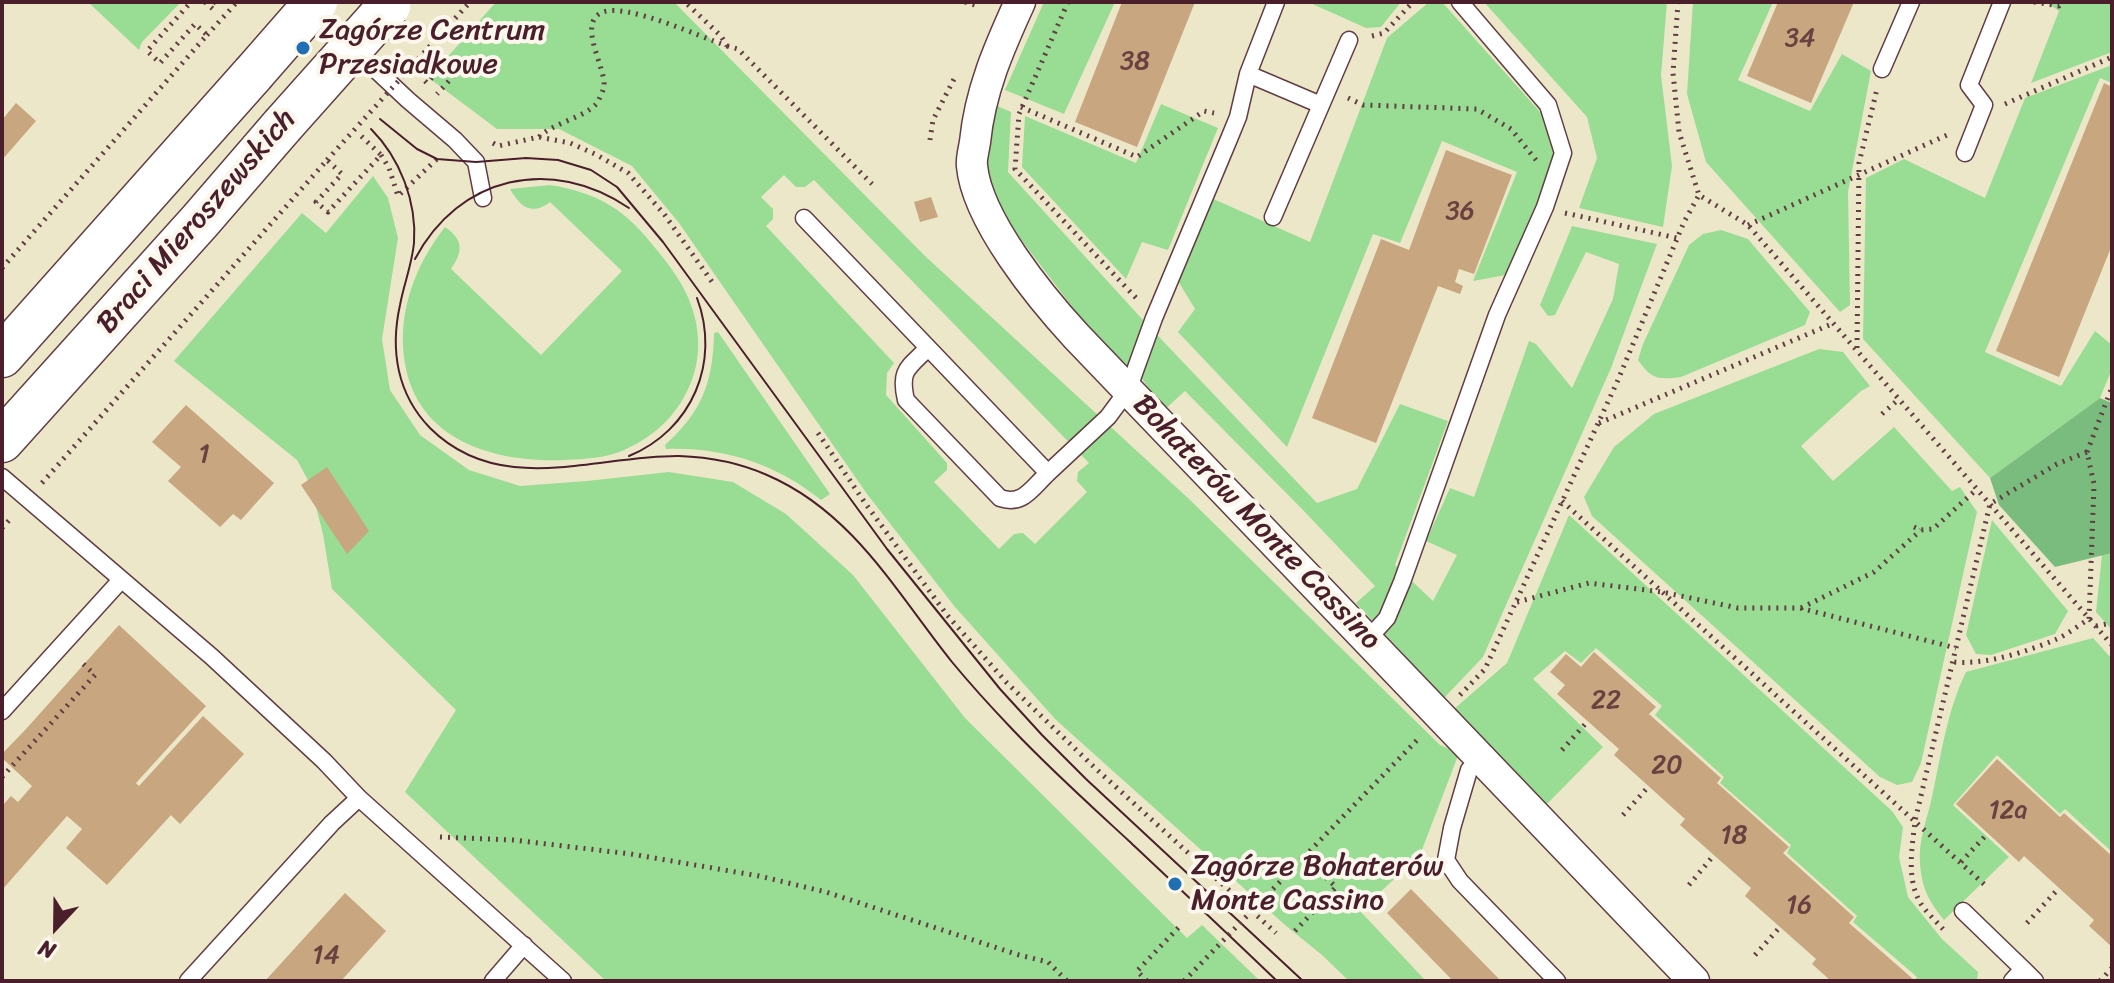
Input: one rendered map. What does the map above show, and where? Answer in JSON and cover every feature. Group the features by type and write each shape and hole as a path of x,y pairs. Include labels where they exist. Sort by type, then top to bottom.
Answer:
{"main road":[{"name":"Braci Mieroszewskich","path":"6,344 316,2"},
{"name":"Braci Mieroszewskich","path":"2,441 391,4"}],"street":[{"name":"Bohaterów Monte Cassino","path":"1020,2 984,90 972,166 982,202 1004,245 1060,318 1694,981"}],"lane":[{"path":"304,2 476,162 483,198"},
{"path":"928,348 907,369 902,382 906,400 1000,498 1010,502 1022,499 1108,417 1128,390 1154,318 1238,117 1248,74 1276,2"},
{"path":"1368,639 1387,618 1402,582 1497,315 1545,207 1563,153 1548,105 1460,2"},
{"path":"1882,69 1911,2"},
{"path":"1965,153 1984,105 1969,85 2002,2"},
{"path":"1273,217 1349,40"},
{"path":"1248,74 1325,97"},
{"path":"804,218 1048,473"},
{"path":"2,477 212,657 324,761 359,798 563,981"},
{"path":"2,711 121,580"},
{"path":"1480,759 1469,770 1446,860 1460,881 1557,981"},
{"path":"188,981 332,823 359,798"},
{"path":"1963,911 2017,975 2035,981"},
{"path":"493,981 524,945"}],"path":[{"path":"191,2 147,51 160,63 195,24 207,35"},
{"path":"205,2 217,8 215,2"},
{"path":"2,268 237,2"},
{"path":"2,528 470,2"},
{"path":"685,2 721,36 727,46"},
{"path":"965,2 975,5"},
{"path":"1068,2 1019,114 1015,169 1154,318"},
{"path":"1349,40 1384,33 1413,2"},
{"path":"1678,2 1673,73 1679,132 1699,195 1748,225 2112,645"},
{"path":"2034,2 2059,6 2063,2"},
{"path":"539,137 597,104 604,86 591,27 595,17 604,11 619,11 665,21 738,49 872,184"},
{"path":"411,67 427,83 448,60 459,70 437,94 469,125 498,146 539,137 570,143 628,173 664,214 715,286"},
{"path":"1857,349 1859,163 1882,69"},
{"path":"930,140 933,120 954,78"},
{"path":"1325,97 1363,105 1477,109 1511,129 1544,169 1545,207"},
{"path":"1022,107 1137,157 1204,111 1238,117"},
{"path":"358,133 381,155 389,168 398,196 469,125"},
{"path":"327,160 342,174 316,202 328,212 381,155"},
{"path":"1748,225 1859,174"},
{"path":"1184,981 1485,669 1699,195"},
{"path":"1573,215 1677,238"},
{"path":"1598,423 1834,323"},
{"path":"2089,619 2094,484 2087,452 2112,387"},
{"path":"1882,414 1899,399"},
{"path":"818,433 947,615 1007,683 1276,933"},
{"path":"1944,930 1922,906 1913,887 1911,864 1915,821 1990,504 2057,464 2087,452"},
{"path":"1914,527 1933,529 1977,489"},
{"path":"1562,501 1986,886"},
{"path":"1800,608 1874,572 1921,530"},
{"path":"1516,602 1589,583 1662,592 1738,608 1800,608 1956,648"},
{"path":"1953,662 1971,664 1989,661 2060,638 2089,619"},
{"path":"2095,626 2112,623"},
{"path":"2,777 95,675 78,660"},
{"path":"1562,750 1587,722"},
{"path":"1623,815 1649,786"},
{"path":"1961,862 1988,833"},
{"path":"419,851 441,836 513,840 631,854 759,876 826,892 1048,962 1067,981"},
{"path":"1689,885 1714,855"},
{"path":"1295,931 1336,887 1304,857"},
{"path":"2027,923 2059,888"},
{"path":"1147,981 1137,971 1180,926"},
{"path":"1755,955 1780,927"},
{"path":"2100,981 2112,968"}],"green space":[{"path":"88,2 181,2 142,42 139,50"},
{"path":"496,2 674,2 924,255 1189,499 1440,745 1459,753 1420,855 1360,911 1426,981 1349,981 1056,720 955,607 867,494 679,223 632,166 559,129 497,129 429,78","holes":["784,175 796,187 805,187 814,180 1089,463 1078,472 1077,481 1087,492 1035,544 1023,533 1014,534 999,549 934,482 947,470 947,463 886,395 887,373 894,363 766,226 773,219 773,209 761,197"]},
{"path":"1044,2 1115,2 1064,114 1005,90"},
{"path":"1308,2 1401,2 1381,27 1366,28"},
{"path":"1429,2 1442,2 1541,113 1556,157 1506,275 1473,281 1517,172 1442,141 1400,243 1373,234 1287,447 1178,332 1195,309 1175,276 1209,197 1310,242 1387,38"},
{"path":"1484,2 1667,2 1661,75 1672,166 1663,227 1579,208 1597,158 1587,117"},
{"path":"1693,2 1773,2 1738,80 1810,111 1842,54 1871,71 1848,192 1850,305 1840,312 1706,162 1687,94"},
{"path":"2046,2 2112,2 2112,52 2031,83 2059,11"},
{"path":"2112,65 2112,83 2100,78 1985,352 2061,386 2095,331 2112,345 2112,369 2100,398 1990,478 1863,339 1866,178 1904,159 1985,198 2025,98"},
{"path":"993,104 1011,112 1008,172 1317,503 1357,489 1400,404 1448,421 1395,565 1433,601 1457,555 1426,541 1450,488 1474,497 1529,341 1536,344 1572,388 1613,299 1619,264 1586,252 1555,315 1548,316 1540,305 1572,226 1657,244 1611,368 1483,657 1444,698 1356,603 1375,586 1302,509 1185,391 1164,410 1143,380 1092,333 1007,221 987,175"},
{"path":"1161,104 1218,128 1168,250 1142,242 1126,279 1022,167 1025,116 1136,163"},
{"path":"373,176 388,198 398,238 382,339 390,390 420,435 469,470 520,486 669,472 733,482 786,514 853,575 965,718 1187,938 1202,925 1260,981 606,981 405,792 456,710 332,589 323,534 310,484 297,460 174,361 302,213 326,233"},
{"path":"550,185 597,198 634,224 678,278 696,321 696,366 688,389 675,411 658,429 636,444 617,453 588,459 511,457 461,441 440,427 423,409 411,385 404,357 404,322 411,288 426,256 445,227 456,237 460,246 451,269 541,355 622,271 550,202 538,208 527,208 510,189"},
{"path":"1721,230 1748,239 1810,312 1805,325 1681,377 1656,377 1638,360 1643,344 1689,245 1703,234"},
{"path":"718,332 830,494 821,500 786,477 748,460 708,451 666,449 665,445 688,420 703,395 711,367 714,333"},
{"path":"1819,349 1843,352 1870,386 1801,446 1833,481 1894,427 1952,491 1960,487 1977,512 1921,763 1912,782 1897,785 1880,777 1592,516 1584,497 1614,447 1654,414"},
{"path":"2100,398 2112,403 2112,553 2055,567 1999,505 1990,478"},
{"path":"1569,515 1892,811 1903,827 1899,857 1908,897 1942,939 1978,972 1977,981 1914,981 1917,977 1853,922 1857,916 1787,853 1791,845 1720,783 1724,777 1655,715 1662,706 1596,648 1581,663 1565,651 1533,679 1603,747 1545,806 1454,709 1507,663"},
{"path":"1992,520 2068,611 2055,634 1991,655 1976,654 1966,635"},
{"path":"2112,553 2112,630 2096,612 2102,555"},
{"path":"2093,638 2112,659 2112,852 2065,809 2060,814 1997,755 1953,805 2009,857 1944,920 1925,888 1920,847 1949,718 1966,672"}],"building":[{"path":"1122,2 1195,2 1137,147 1075,122"},
{"path":"1778,2 1854,2 1811,103 1747,76"},
{"path":"2104,83 2112,87 2112,245 2059,377 1996,351"},
{"path":"16,103 36,121 2,160 2,120"},
{"path":"1446,150 1512,175 1474,274 1459,269 1455,282 1463,286 1460,294 1438,286 1376,443 1312,418 1381,239 1409,250"},
{"path":"931,197 938,217 920,222 914,202"},
{"path":"186,405 274,483 241,520 233,514 220,527 168,481 181,467 152,442"},
{"path":"327,467 369,531 347,554 301,485"},
{"path":"119,625 206,706 136,783 139,786 203,716 244,754 180,824 171,815 107,885 66,848 82,829 67,816 2,890 2,806 11,796 18,802 32,786 2,758 2,754"},
{"path":"1594,652 1656,707 1649,714 1721,778 1717,783 1789,847 1783,853 1854,917 1849,923 1913,979 1911,981 1831,981 1812,964 1816,959 1745,896 1751,888 1680,825 1685,819 1614,755 1619,749 1557,694 1565,685 1550,672 1566,654 1581,667"},
{"path":"1997,759 2060,817 2064,813 2112,856 2112,947 2089,926 2094,920 2024,856 2019,862 1956,804"},
{"path":"1411,889 1501,981 1453,981 1387,913"},
{"path":"345,893 386,931 341,981 265,981"}],"tram line":[{"path":"380,119 417,149 437,159 476,162 526,158 558,160 591,170 617,187 663,242 887,549 1000,689 1086,779 1303,981"},
{"path":"371,129 398,167 413,212 414,243 397,322 396,355 403,386 430,428 457,449 487,462 550,468 647,457 690,457 746,467 797,491 824,510 871,556 952,662 1027,744 1277,981"},
{"path":"415,259 434,231 456,209 481,192 509,182 539,179 569,182 599,192 629,208"},
{"path":"629,456 670,429 696,391 703,369 705,346 704,322 697,298"}],"place":[{"name":"Zagórze Centrum Przesiadkowe","path":"303,48"},
{"name":"Zagórze Bohaterów Monte Cassino","path":"1175,884"}]}
